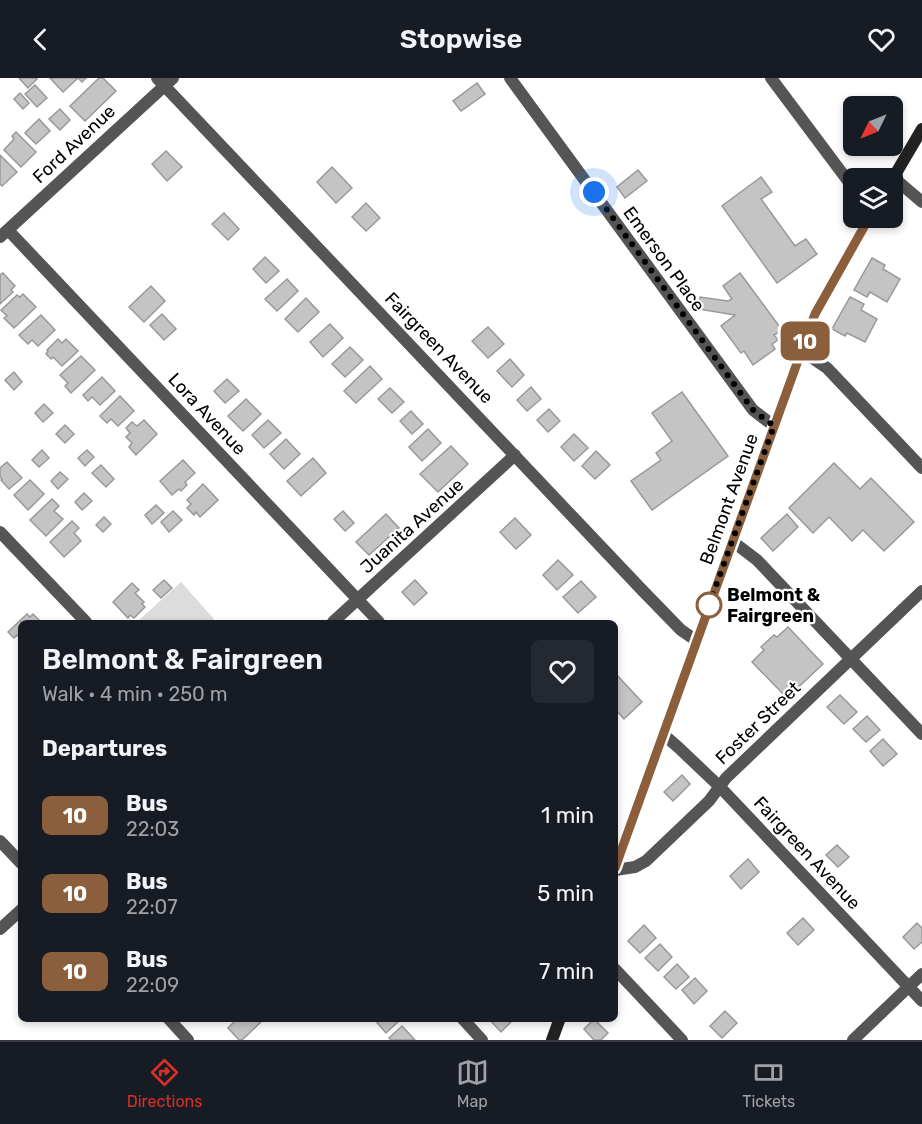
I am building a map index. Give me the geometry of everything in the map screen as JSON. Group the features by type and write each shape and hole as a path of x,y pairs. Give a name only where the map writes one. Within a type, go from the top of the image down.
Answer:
{"main road":[{"path":"899,168 922,129"},
{"name":"Belmont Avenue","path":"618,861 815,314 863,228"},
{"path":"552,1040 559,1022"}],"street":[{"name":"Emerson Place","path":"510,78 753,410 774,426"},
{"path":"771,78 843,174"},
{"name":"Ford Avenue","path":"4,234 164,81"},
{"name":"Fairgreen Avenue","path":"164,81 681,630 697,641"},
{"path":"903,187 922,202"},
{"name":"Lora Avenue","path":"4,234 377,620"},
{"path":"802,351 827,368 922,468"},
{"name":"Juanita Avenue","path":"335,620 516,455"},
{"path":"0,532 84,620"},
{"path":"732,541 757,560 922,734"},
{"name":"Foster Street","path":"618,869 634,867 646,861 709,801 726,778 922,591"},
{"name":"Fairgreen Avenue","path":"663,734 720,787 922,1000"},
{"path":"0,841 18,860"},
{"path":"0,929 18,913"},
{"path":"618,972 682,1040"},
{"path":"853,1040 922,974"},
{"path":"172,1022 188,1040"},
{"path":"466,1022 482,1040"}],"shaded area":[{"path":"181,582 214,619 213,620 139,620"}],"building":[{"path":"19,78 35,78 37,79 28,88"},
{"path":"50,78 78,78 63,92"},
{"path":"99,78 103,78 116,91 85,121 70,106"},
{"path":"477,83 485,94 461,111 453,101"},
{"path":"35,85 47,98 37,107 25,94"},
{"path":"20,93 29,103 23,109 14,99"},
{"path":"60,109 70,120 60,130 49,119"},
{"path":"39,119 50,131 36,144 25,133"},
{"path":"16,132 36,152 21,167 4,150 14,139 12,136"},
{"path":"166,151 182,167 167,181 152,164"},
{"path":"0,155 17,172 2,186 0,184"},
{"path":"332,167 352,188 336,203 317,182"},
{"path":"638,170 647,181 625,198 617,187"},
{"path":"761,177 772,192 761,199 795,246 806,239 817,254 777,283 722,206"},
{"path":"366,203 380,218 366,231 352,217"},
{"path":"224,213 239,229 228,240 212,224"},
{"path":"265,257 279,271 266,283 253,269"},
{"path":"872,258 885,265 883,269 900,279 887,302 870,292 867,297 854,290"},
{"path":"3,273 15,286 11,290 13,292 0,304 0,275"},
{"path":"740,273 782,330 774,335 778,340 772,344 775,349 753,365 744,351 741,353 721,326 735,315 698,309 700,297 728,301 732,299 723,286"},
{"path":"287,279 298,291 277,311 265,299"},
{"path":"151,286 165,301 144,322 129,307"},
{"path":"23,294 36,307 14,328 4,318 7,316 1,310 17,295 20,297"},
{"path":"850,297 864,304 861,310 877,319 865,342 832,329"},
{"path":"306,298 319,312 298,332 285,319"},
{"path":"162,314 176,329 164,340 150,325"},
{"path":"41,315 55,330 38,346 32,340 28,344 19,335"},
{"path":"330,324 343,338 323,357 310,342"},
{"path":"488,327 504,344 488,358 472,341"},
{"path":"58,339 62,343 66,339 78,351 62,366 46,354"},
{"path":"350,347 363,360 345,377 332,364"},
{"path":"81,356 95,370 71,393 65,386 68,383 60,375"},
{"path":"510,359 524,375 512,387 497,371"},
{"path":"370,366 382,379 356,403 344,391"},
{"path":"14,372 22,382 14,390 5,380"},
{"path":"102,377 115,391 100,405 92,397 88,401 83,395"},
{"path":"227,379 239,391 225,403 214,391"},
{"path":"531,387 541,399 527,411 517,400"},
{"path":"390,388 404,402 392,413 378,399"},
{"path":"682,392 728,456 652,510 631,481 661,460 656,453 672,441 652,413"},
{"path":"120,396 134,411 118,426 111,419 107,423 100,416"},
{"path":"246,399 261,414 243,431 228,416"},
{"path":"44,404 53,413 43,422 35,413"},
{"path":"549,409 560,421 548,432 537,420"},
{"path":"411,411 423,424 412,434 400,421"},
{"path":"144,420 157,434 136,455 129,447 132,443 126,437 130,433 126,428 132,422 137,426"},
{"path":"268,420 281,433 264,448 252,435"},
{"path":"65,425 74,434 65,443 56,434"},
{"path":"428,429 441,443 422,461 409,447"},
{"path":"574,434 588,448 574,461 561,447"},
{"path":"286,439 300,454 284,469 270,454"},
{"path":"451,446 468,464 438,492 420,474"},
{"path":"42,450 49,458 39,467 32,460"},
{"path":"87,450 94,457 85,466 78,458"},
{"path":"596,451 610,465 595,479 582,466"},
{"path":"313,458 326,473 301,496 287,481"},
{"path":"183,460 195,473 185,482 187,485 181,491 179,489 172,495 160,481"},
{"path":"7,462 22,478 9,489 0,477 0,468"},
{"path":"834,463 860,489 871,478 914,522 884,551 863,530 852,541 829,517 813,533 789,508"},
{"path":"101,465 114,479 106,487 92,473"},
{"path":"60,472 68,479 58,489 51,481"},
{"path":"30,480 44,494 28,510 14,495"},
{"path":"203,484 218,500 200,517 196,512 194,515 187,508 191,504 187,500"},
{"path":"84,493 92,501 82,510 75,502"},
{"path":"52,499 59,506 54,511 63,519 46,536 30,520"},
{"path":"156,505 164,513 152,524 145,515"},
{"path":"173,511 182,520 169,532 161,522"},
{"path":"343,511 354,523 345,531 334,519"},
{"path":"386,514 399,528 369,555 356,542"},
{"path":"787,514 798,527 773,551 761,538"},
{"path":"104,517 111,524 103,532 96,525"},
{"path":"515,518 531,535 516,549 500,532"},
{"path":"72,521 79,528 74,533 81,541 64,557 50,542"},
{"path":"558,560 573,575 557,590 543,575"},
{"path":"164,580 172,588 161,598 153,590"},
{"path":"415,580 427,593 414,605 402,592"},
{"path":"581,581 596,597 578,613 563,597"},
{"path":"132,583 139,590 135,593 144,602 142,604 145,607 134,618 130,615 128,618 113,602"},
{"path":"27,614 30,617 33,614 39,620 21,620"},
{"path":"18,623 18,636 14,638 8,632"},
{"path":"788,627 823,664 787,698 752,662 764,650 761,647 774,635 777,637"},
{"path":"618,676 642,702 624,719 618,712"},
{"path":"840,695 857,712 844,724 827,707"},
{"path":"867,716 880,730 866,742 853,729"},
{"path":"883,739 897,754 883,766 870,751"},
{"path":"682,775 690,784 673,801 664,792"},
{"path":"837,845 849,857 838,867 826,855"},
{"path":"748,859 759,872 741,889 730,876"},
{"path":"803,918 814,930 798,945 787,933"},
{"path":"917,923 922,928 922,942 914,949 903,937"},
{"path":"644,925 656,938 640,953 628,941"},
{"path":"660,944 672,957 658,971 645,958"},
{"path":"677,964 689,977 676,989 664,977"},
{"path":"695,978 707,991 694,1004 682,990"},
{"path":"725,1011 737,1023 722,1038 710,1026"},
{"path":"234,1022 261,1022 242,1040 239,1040 228,1028"},
{"path":"376,1022 398,1022 386,1033"},
{"path":"492,1022 511,1022 501,1032"},
{"path":"591,1022 597,1022 608,1033 601,1040 594,1040 584,1029"},
{"path":"402,1026 415,1040 391,1040 389,1038"}],"bus line":[{"name":"10","path":"618,858 815,314 863,228"}],"place":[{"name":"Belmont & Fairgreen","path":"709,605"}],"route":[{"path":"594,192 753,410 774,426 709,605"}]}
